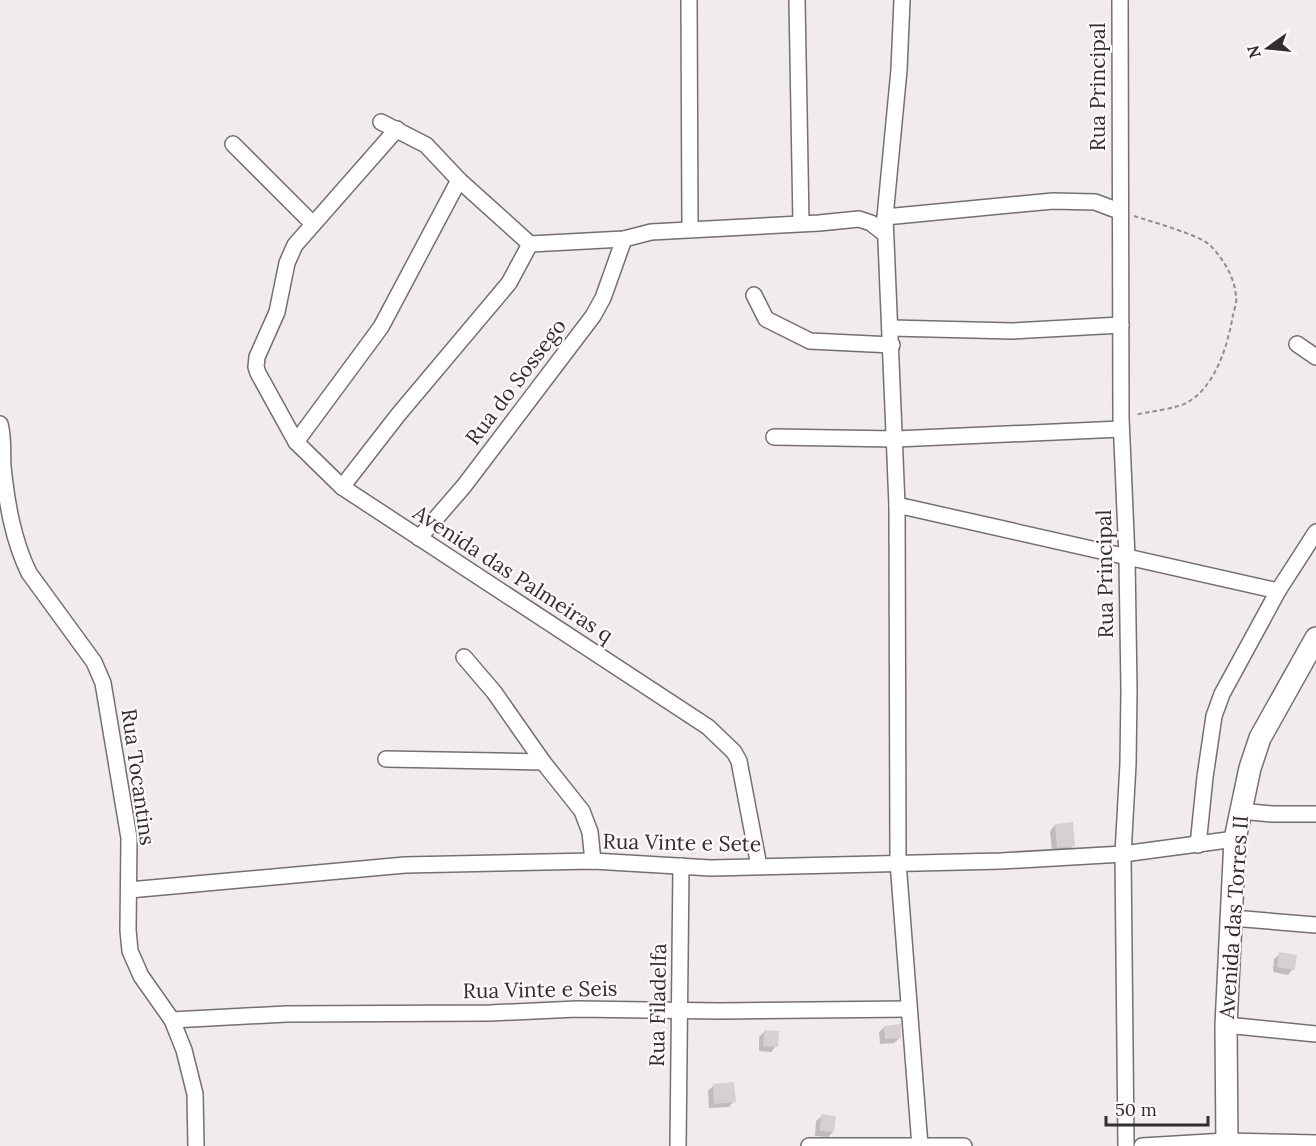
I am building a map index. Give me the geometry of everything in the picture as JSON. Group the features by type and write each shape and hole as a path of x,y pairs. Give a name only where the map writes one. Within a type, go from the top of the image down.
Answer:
{"street":[{"path":"689,0 690,229"},
{"path":"797,0 801,223"},
{"path":"902,0 885,234 896,439 898,862 920,1146"},
{"name":"Rua Principal","path":"1120,0 1121,424 1127,558 1129,690 1123,854 1126,1146"},
{"path":"381,122 426,145 459,180 530,244 624,239 643,233 690,229 859,219 871,223 885,234"},
{"name":"Avenida das Palmeiras q","path":"397,129 295,245 287,263 277,312 257,357 256,367 296,442 342,487 708,728 734,752 739,761 759,866"},
{"path":"233,144 312,224"},
{"path":"296,442 381,327 459,180"},
{"path":"885,217 1053,201 1095,202 1119,211"},
{"name":"Rua do Sossego","path":"419,538 470,477 593,316 607,288 624,239"},
{"path":"342,487 398,415 509,283 530,244"},
{"path":"754,295 766,319 810,341 891,345"},
{"path":"891,328 1013,331 1121,325"},
{"path":"1297,344 1316,357"},
{"name":"Rua Tocantins","path":"0,424 6,491 12,526 23,560 29,573 94,662 103,683 129,838 128,930 130,951 135,964 172,1020 190,1068 195,1094 196,1146"},
{"path":"774,437 896,439 1121,424"},
{"path":"897,506 1278,591"},
{"path":"1198,845 1214,716 1222,694 1278,591 1316,532"},
{"name":"Avenida das Torres II","path":"1226,1144 1226,1025 1235,839 1250,768 1260,738 1316,638"},
{"path":"464,657 494,692 543,762 572,796 587,820 593,861"},
{"path":"386,759 543,762"},
{"path":"1240,811 1316,814"},
{"name":"Rua Vinte e Sete","path":"129,890 405,865 593,861 711,868 1001,861 1123,854 1235,839"},
{"name":"Rua Filadelfa","path":"678,1146 681,866"},
{"path":"1232,918 1316,925"},
{"name":"Rua Vinte e Seis","path":"172,1020 286,1014 489,1013 577,1009 909,1009"},
{"path":"1226,1025 1316,1034"},
{"path":"1142,1146 1316,1143"},
{"path":"809,1146 964,1146"}],"path":[{"path":"1119,211 1208,243 1225,262 1236,298 1229,336 1220,364 1201,392 1187,403 1121,424"}],"building":[{"path":"1073,822 1075,846 1057,848 1055,824"},
{"path":"1279,952 1297,955 1295,970 1277,967"},
{"path":"901,1024 901,1038 885,1039 884,1026"},
{"path":"764,1030 779,1031 778,1047 763,1046"},
{"path":"734,1082 736,1102 714,1104 713,1084"},
{"path":"821,1114 836,1116 834,1132 820,1131"}]}
